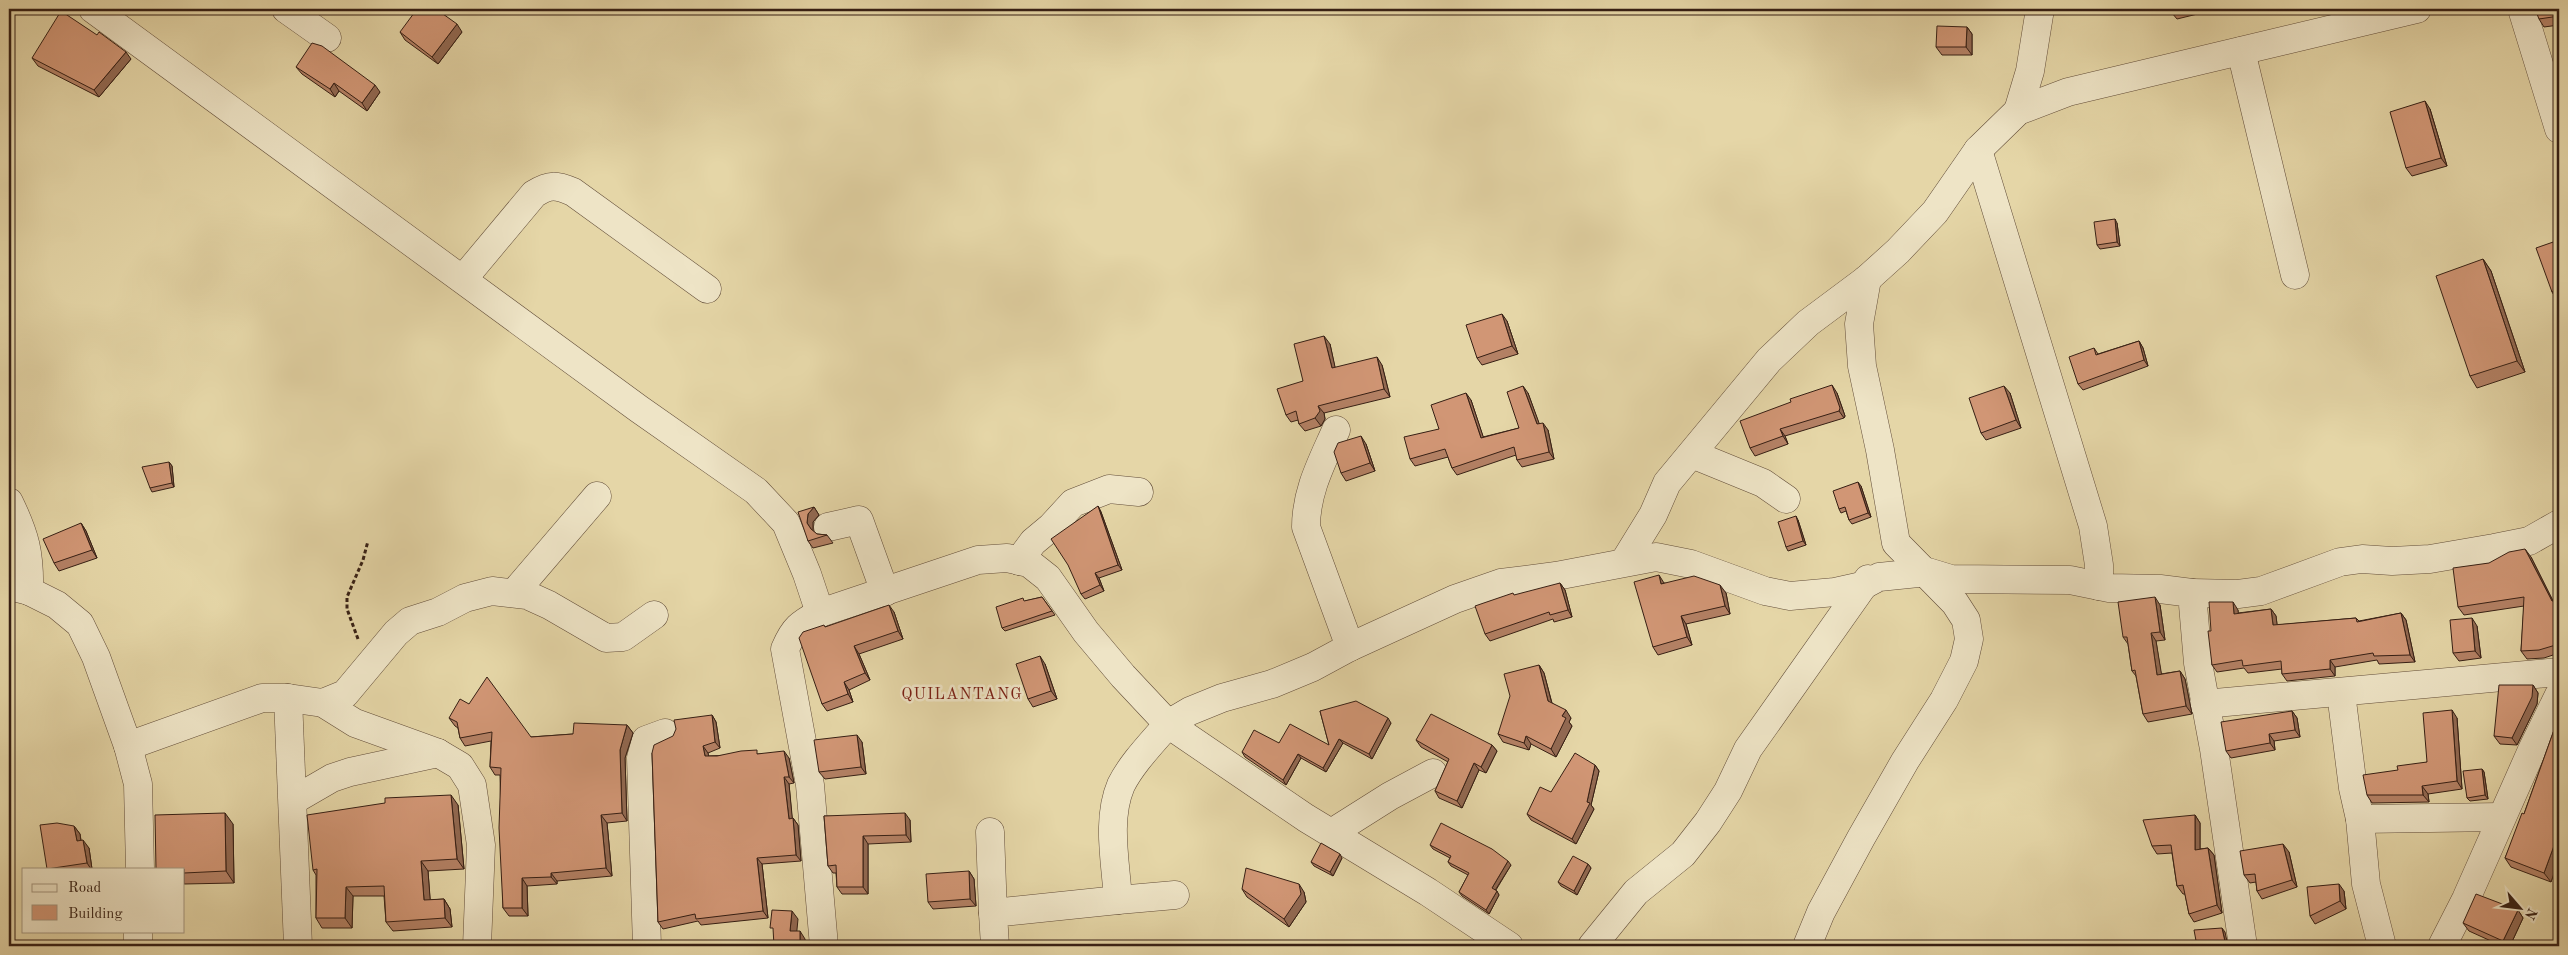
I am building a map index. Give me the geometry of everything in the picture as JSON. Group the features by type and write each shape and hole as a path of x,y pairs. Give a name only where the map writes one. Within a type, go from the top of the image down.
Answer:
{"street":[{"path":"93,9 638,409 756,491 786,523 820,613"},
{"path":"286,9 327,38"},
{"path":"2018,111 2030,71 2040,9"},
{"path":"1624,562 1653,515 1667,483 1769,360 1808,324 1867,279 1935,212 1978,150 2018,111 2068,92 2241,50 2368,14 2416,9"},
{"path":"2522,9 2559,129"},
{"path":"2241,50 2295,275"},
{"path":"1978,150 2094,526 2099,565 2099,586"},
{"path":"463,279 534,194 546,186 556,185 573,192 707,289"},
{"path":"1807,946 1821,912 1861,838 1905,761 1944,700 1964,661 1969,639 1966,620 1955,603 1928,572 1896,543 1885,474 1862,366 1859,324 1867,279"},
{"path":"1336,430 1311,487 1306,506 1306,527 1350,647"},
{"path":"1692,454 1763,483 1786,499"},
{"path":"1019,561 1033,542 1051,527 1073,503 1108,489 1139,492"},
{"path":"514,593 597,496"},
{"path":"9,502 22,530 30,562 19,588 57,606 80,624 96,657 128,746 138,784 140,868"},
{"path":"828,527 859,520 885,592"},
{"path":"1118,900 1113,824 1121,786 1168,724 1190,711 1222,698 1272,684 1313,667 1350,647 1455,599 1502,583 1556,576 1656,557 1691,564 1764,591 1790,596 1835,592 1862,586 1879,577 1928,572 1951,579 2070,580 2126,589 2160,589 2192,593 2238,594 2261,591 2347,561 2430,559 2529,541 2559,524"},
{"path":"1592,946 1636,892 1683,854 1708,822 1728,791 1748,749 1862,586 1896,543"},
{"path":"824,946 810,785 785,649 793,631 820,613 978,560 1006,558 1029,563 1048,578 1086,632 1168,724 1306,818 1332,832 1510,946"},
{"path":"323,703 345,694 396,633 410,621 438,612 465,598 492,591 527,595 549,604 606,638 623,637 654,615"},
{"path":"2192,593 2204,704 2214,749 2243,946"},
{"path":"2204,704 2559,672"},
{"path":"2341,693 2353,788 2360,818 2366,884 2382,946"},
{"path":"2442,946 2466,899 2501,816 2559,695"},
{"path":"128,746 262,698 288,698 323,703 354,723 438,753 460,766 472,785 481,845 477,946"},
{"path":"288,698 294,800 298,946"},
{"path":"646,946 641,758 646,740 665,732"},
{"path":"294,800 332,778 350,772 438,753"},
{"path":"1332,832 1390,796 1433,773"},
{"path":"2360,818 2501,816"},
{"path":"990,832 995,946"},
{"path":"994,913 1175,895"},
{"path":"138,932 138,946"}],"path":[{"path":"368,541 363,560 347,597 347,609 368,668"}],"building":[{"path":"417,9 436,9 457,24 432,57 400,32"},
{"path":"2171,9 2189,9 2172,13"},
{"path":"2535,9 2559,9 2559,16 2539,19"},
{"path":"61,11 97,35 99,32 126,52 94,90 32,58"},
{"path":"1937,26 1967,27 1966,47 1936,47"},
{"path":"312,43 322,46 375,85 362,103 334,83 330,89 296,67"},
{"path":"2425,101 2441,158 2406,168 2390,112"},
{"path":"2115,219 2117,242 2097,245 2094,222"},
{"path":"2559,240 2559,289 2552,292 2536,248"},
{"path":"2483,259 2517,361 2470,376 2436,276"},
{"path":"1502,314 1512,346 1477,358 1466,325"},
{"path":"1324,336 1332,368 1377,357 1384,389 1318,406 1320,411 1315,418 1299,424 1296,411 1286,415 1277,389 1303,381 1294,344"},
{"path":"2139,341 2144,360 2078,384 2069,357 2094,348 2096,355"},
{"path":"1832,385 1840,408 1839,411 1780,429 1783,436 1750,448 1740,421 1791,402 1790,399"},
{"path":"1523,386 1537,424 1543,423 1549,452 1517,460 1514,447 1452,468 1445,449 1410,459 1404,437 1439,429 1431,405 1466,393 1481,438 1519,428 1507,392"},
{"path":"2004,386 2016,420 1981,433 1969,398"},
{"path":"1361,436 1370,463 1341,473 1334,452 1338,443"},
{"path":"169,462 172,483 150,488 142,467"},
{"path":"1858,482 1868,513 1849,520 1845,507 1839,509 1833,491"},
{"path":"1098,506 1118,565 1095,573 1100,585 1081,594 1068,565 1051,539"},
{"path":"814,507 808,514 807,523 817,534 827,535 808,541 798,512"},
{"path":"1796,516 1803,541 1786,547 1778,522"},
{"path":"81,523 92,550 54,563 43,539"},
{"path":"2525,549 2552,601 2559,601 2559,644 2539,650 2521,651 2524,597 2458,607 2453,568 2489,563 2509,552"},
{"path":"1659,575 1661,584 1694,576 1720,585 1725,606 1681,616 1687,637 1653,647 1634,582"},
{"path":"1560,583 1568,610 1550,615 1549,612 1485,634 1475,606 1513,593 1514,595"},
{"path":"1042,597 1052,611 1002,628 996,607 1023,598 1024,601"},
{"path":"2155,597 2160,632 2151,633 2157,675 2180,671 2186,706 2143,714 2135,670 2132,671 2127,637 2123,637 2118,602"},
{"path":"2209,602 2233,602 2234,614 2271,609 2273,625 2356,618 2357,622 2401,613 2410,655 2374,656 2373,653 2330,660 2330,669 2282,674 2281,661 2243,666 2242,660 2212,665 2208,631 2211,631"},
{"path":"889,605 898,631 854,646 865,673 844,682 848,694 822,704 799,638 803,632 824,625 825,627"},
{"path":"2472,618 2475,651 2453,653 2450,620"},
{"path":"1040,656 1051,691 1028,699 1016,664"},
{"path":"1539,665 1548,701 1566,710 1562,716 1566,718 1551,749 1526,736 1524,743 1498,734 1510,696 1504,674"},
{"path":"487,677 531,737 573,734 574,723 627,725 620,750 622,813 601,815 606,868 551,873 551,877 522,878 522,908 503,908 499,828 501,768 490,767 492,732 460,738 457,722 449,718 460,699 469,704"},
{"path":"2499,685 2533,685 2532,697 2512,738 2494,736"},
{"path":"1356,701 1388,718 1369,754 1339,739 1323,768 1298,754 1283,780 1242,752 1254,730 1279,743 1290,724 1329,745 1320,711"},
{"path":"2452,710 2457,781 2422,786 2423,795 2367,795 2363,775 2398,770 2397,766 2427,762 2423,713"},
{"path":"2292,711 2295,730 2269,734 2270,743 2226,751 2221,722"},
{"path":"1431,714 1492,745 1481,767 1474,763 1457,801 1435,791 1449,759 1416,740"},
{"path":"712,715 715,742 703,746 705,756 717,756 741,751 757,750 757,754 784,751 789,777 784,777 789,819 793,818 796,855 757,858 763,911 696,919 695,914 658,922 652,753 654,745 673,736 676,729 674,720"},
{"path":"2559,716 2559,832 2544,873 2505,858 2522,813 2524,814"},
{"path":"857,735 861,767 819,772 814,740"},
{"path":"1575,753 1595,765 1587,802 1590,803 1572,839 1527,814 1540,787 1551,792"},
{"path":"2482,769 2485,795 2467,798 2463,771"},
{"path":"451,795 457,859 421,861 424,900 444,899 445,918 386,922 384,886 346,887 345,918 316,918 317,869 313,870 307,815 385,803 385,798"},
{"path":"225,813 226,871 185,873 185,868 156,868 155,815"},
{"path":"905,813 906,835 863,836 863,887 837,887 836,865 828,866 824,816"},
{"path":"2195,815 2195,850 2208,848 2217,905 2189,914 2183,885 2177,886 2171,845 2152,846 2143,820"},
{"path":"57,823 74,826 77,841 83,840 87,863 47,868 40,825"},
{"path":"1441,823 1492,849 1508,861 1492,888 1497,891 1486,910 1459,892 1469,873 1448,862 1451,856 1430,845"},
{"path":"1321,843 1340,854 1330,872 1311,862"},
{"path":"2283,844 2292,880 2257,891 2255,874 2244,875 2240,851"},
{"path":"1573,856 1588,864 1574,891 1558,882"},
{"path":"1246,868 1299,884 1301,894 1284,919 1242,889"},
{"path":"969,871 970,899 928,902 926,874"},
{"path":"2339,884 2340,901 2310,916 2307,887"},
{"path":"2476,894 2518,910 2503,941 2463,923"},
{"path":"772,910 792,911 790,931 800,931 800,946 774,946 773,928 770,928"},
{"path":"2222,928 2226,946 2197,946 2194,930"},
{"path":"2354,943 2355,946 2338,946"}],"district":[{"name":"QUILANTANG","path":"962,695"}]}
